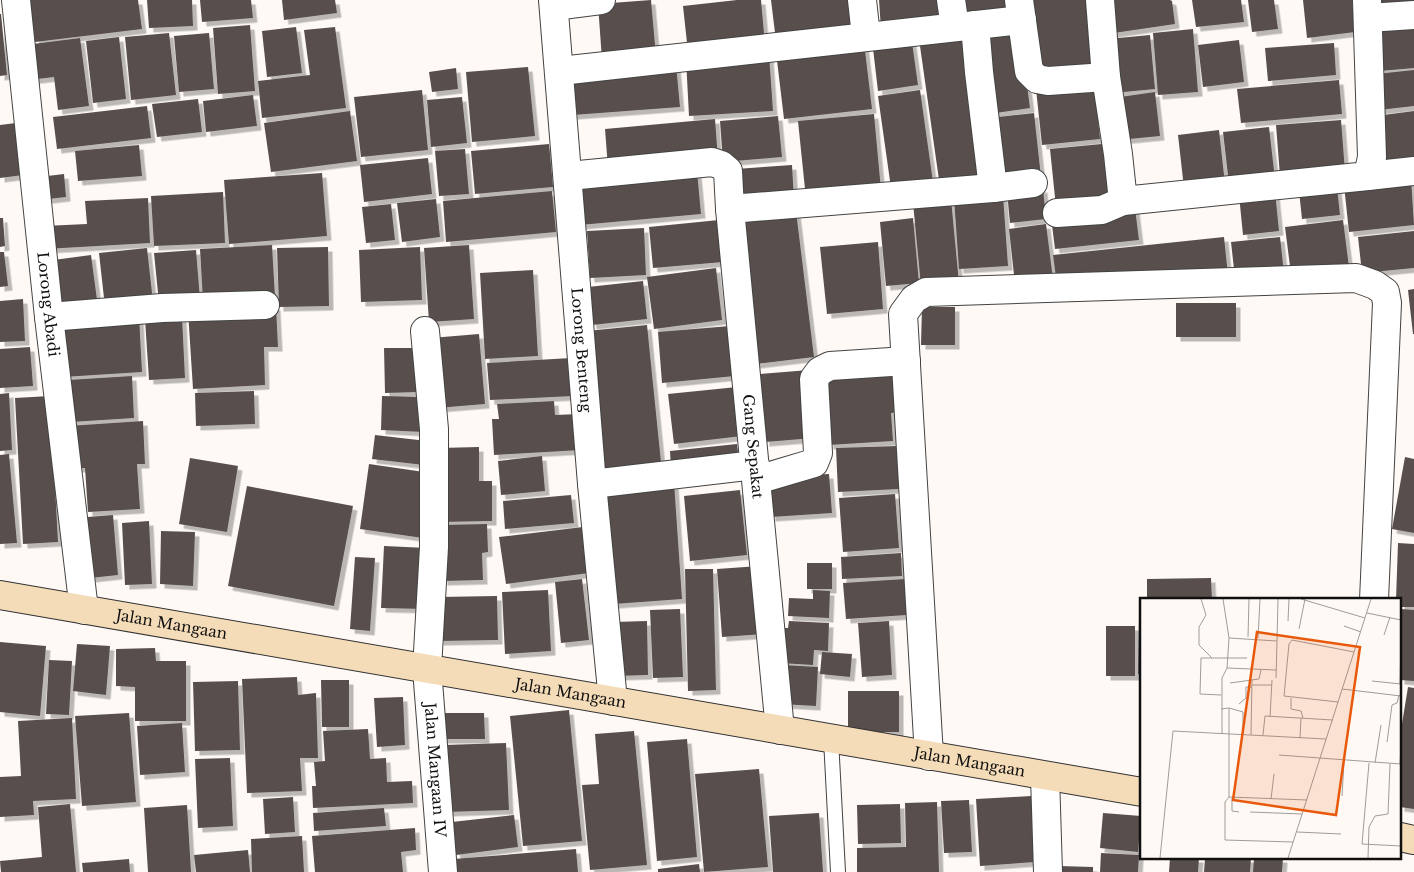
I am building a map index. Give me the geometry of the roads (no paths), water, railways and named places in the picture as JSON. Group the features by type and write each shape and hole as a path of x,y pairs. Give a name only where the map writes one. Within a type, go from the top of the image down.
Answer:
{"street":[{"name":"Lorong Abadi","path":"16,0 49,317 84,610"},
{"path":"554,3 601,0"},
{"path":"862,0 866,36"},
{"path":"951,0 965,26 979,72 993,188"},
{"path":"1100,0 1106,77 1123,201"},
{"name":"Lorong Benteng","path":"554,3 592,484 613,701"},
{"path":"1368,176 1372,157 1368,9 1414,15"},
{"path":"560,71 965,26 1020,10 1029,71 1037,78 1048,81 1106,77"},
{"name":"Gang Sepakat","path":"569,176 712,162 721,165 728,171 730,209 780,730"},
{"path":"1057,213 1102,210 1123,201 1414,171"},
{"path":"730,209 993,188 1033,183"},
{"path":"928,756 904,314 914,299 926,292 1356,278 1375,285 1385,292 1387,303 1374,598"},
{"path":"49,317 162,308 265,305"},
{"name":"Jalan Mangaan IV","path":"425,331 434,429 434,547 427,669 443,872"},
{"path":"592,484 756,473 814,463 818,453 814,379 820,371 830,366 906,360"},
{"name":"Jalan Mangaan","path":"0,595 1140,792"},
{"path":"1045,776 1048,872"}],"lane":[{"path":"831,739 831,770 838,872"}]}
